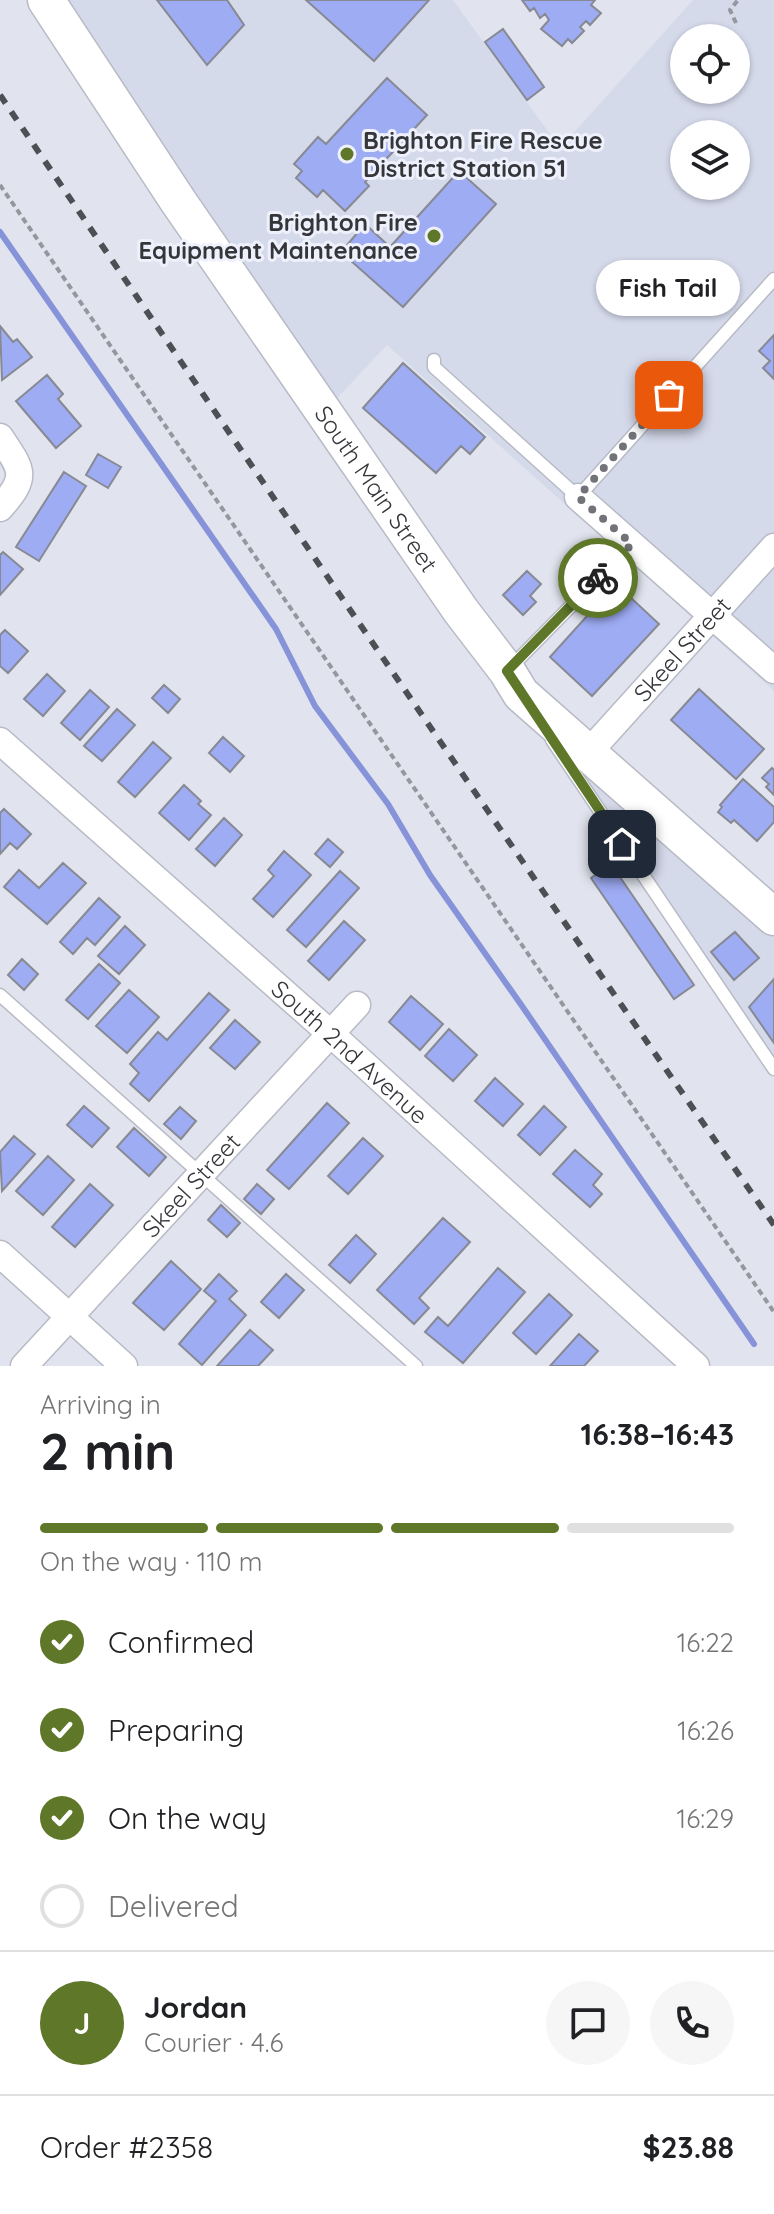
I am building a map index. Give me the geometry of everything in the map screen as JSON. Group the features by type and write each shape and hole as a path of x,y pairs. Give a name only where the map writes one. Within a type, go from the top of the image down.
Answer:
{"street":[{"name":"South Main Street","path":"47,0 262,324 461,611 514,682 588,753 774,917"},
{"path":"0,437 20,466 21,480 0,508"},
{"path":"578,497 774,670"},
{"name":"Skeel Street","path":"588,753 774,547"},
{"name":"South 2nd Avenue","path":"0,741 331,1034 696,1366"},
{"name":"Skeel Street","path":"24,1366 357,1005"},
{"path":"0,1254 124,1366"}],"lane":[{"path":"434,360 434,367 578,497 774,279"},
{"path":"632,544 514,682 774,1069"},
{"path":"0,995 416,1366"}],"path":[{"path":"736,23 730,10 738,0"},
{"path":"0,185 774,1312"}],"shaded area":[{"path":"46,0 453,0 560,148 670,26 670,104 750,104 750,24 671,24 693,0 774,0 774,691 387,345 324,412"},
{"path":"521,694 774,917 774,1069"}],"building":[{"path":"157,0 227,0 244,25 207,65"},
{"path":"306,0 429,0 374,61"},
{"path":"522,0 595,0 591,5 601,13 590,25 586,21 580,27 584,31 572,43 568,39 562,46 541,29 549,20 545,14 540,18 534,8 530,11"},
{"path":"503,29 544,87 527,100 485,42"},
{"name":"Brighton Fire Rescue District Station 51","path":"387,78 427,115 365,182 369,186 345,211 323,190 317,197 296,178 302,171 294,164 318,137 326,144"},
{"name":"Brighton Fire Equipment Maintenance","path":"459,171 496,204 403,307 341,252 365,224 390,247"},
{"path":"0,326 13,342 17,339 32,357 2,380"},
{"path":"774,335 774,379 763,368 770,361 759,351"},
{"path":"403,363 485,437 470,454 461,446 436,473 363,408"},
{"path":"47,375 63,394 58,399 81,426 56,448 16,401"},
{"path":"98,454 121,467 108,488 86,475"},
{"path":"64,472 86,486 39,561 16,547"},
{"path":"3,552 23,569 0,595 0,555"},
{"path":"527,571 541,584 530,596 536,602 523,615 503,595"},
{"path":"616,584 659,624 592,696 550,657"},
{"path":"5,630 28,651 8,673 0,666 0,635"},
{"path":"47,674 65,691 43,716 24,699"},
{"path":"164,685 180,699 168,713 152,698"},
{"path":"699,689 764,749 736,779 671,720"},
{"path":"90,690 109,707 80,740 61,723"},
{"path":"117,709 135,725 102,761 84,746"},
{"path":"223,737 244,756 230,772 209,753"},
{"path":"153,742 171,758 135,797 118,782"},
{"path":"772,768 774,770 774,795 762,778"},
{"path":"743,779 774,807 774,822 757,841 734,820 731,823 718,812 722,807 720,805"},
{"path":"184,785 211,815 189,840 159,813"},
{"path":"4,809 31,834 17,849 10,843 0,854 0,813"},
{"path":"224,818 242,835 215,866 196,849"},
{"path":"328,839 343,852 330,867 315,854"},
{"path":"284,851 311,875 273,917 253,899 274,876 268,870"},
{"path":"63,863 86,883 47,924 4,887 19,870 39,888"},
{"path":"611,864 694,985 674,999 591,878"},
{"path":"340,871 359,888 306,947 287,930"},
{"path":"99,898 120,917 95,945 87,938 73,954 60,942"},
{"path":"344,921 365,940 329,980 308,961"},
{"path":"125,926 145,945 119,974 98,956"},
{"path":"735,932 759,958 734,980 711,952"},
{"path":"22,959 38,974 24,990 8,975"},
{"path":"99,964 120,983 88,1019 66,1000"},
{"path":"774,979 774,1043 749,1007"},
{"path":"129,990 159,1017 127,1053 96,1026"},
{"path":"209,993 229,1010 149,1101 130,1084 139,1073 130,1064 158,1032 167,1040"},
{"path":"411,996 443,1024 420,1050 389,1022"},
{"path":"235,1020 260,1042 235,1069 210,1048"},
{"path":"449,1029 477,1055 453,1081 425,1056"},
{"path":"495,1078 523,1104 503,1126 475,1101"},
{"path":"327,1103 349,1123 289,1189 267,1170"},
{"path":"84,1106 109,1128 92,1147 67,1125"},
{"path":"544,1106 566,1127 540,1155 518,1135"},
{"path":"180,1107 196,1121 181,1139 164,1124"},
{"path":"134,1128 166,1157 149,1176 117,1147"},
{"path":"14,1136 35,1154 2,1191 0,1152"},
{"path":"363,1138 383,1156 348,1194 328,1176"},
{"path":"575,1150 602,1174 593,1185 602,1194 590,1207 553,1174"},
{"path":"48,1156 74,1180 43,1215 16,1191"},
{"path":"90,1184 113,1205 75,1247 52,1227"},
{"path":"257,1184 274,1199 261,1214 244,1199"},
{"path":"221,1205 240,1223 227,1237 208,1220"},
{"path":"443,1218 470,1242 419,1298 429,1308 414,1324 377,1290"},
{"path":"356,1235 376,1254 350,1283 329,1265"},
{"path":"171,1261 201,1289 164,1330 133,1303"},
{"path":"498,1268 525,1292 463,1363 425,1332 438,1317 448,1326"},
{"path":"219,1274 237,1291 229,1299 246,1315 202,1365 179,1344 216,1301 204,1291"},
{"path":"286,1274 304,1290 279,1318 261,1302"},
{"path":"549,1294 572,1315 536,1354 513,1333"},
{"path":"250,1330 273,1350 258,1366 217,1366"},
{"path":"579,1334 598,1351 584,1366 550,1366"}],"waterway":[{"path":"0,232 276,629 315,706 388,804 430,875 754,1344"}],"railway":[{"path":"0,95 774,1225"}],"way so far":[{"path":"598,578 632,544 578,497 669,395"}],"place":[{"name":"Brighton Fire Rescue District Station 51","path":"347,154"},
{"name":"Brighton Fire Equipment Maintenance","path":"434,236"},
{"name":"Fish Tail","path":"669,395"}],"route":[{"path":"598,578 507,671 622,844"}]}
